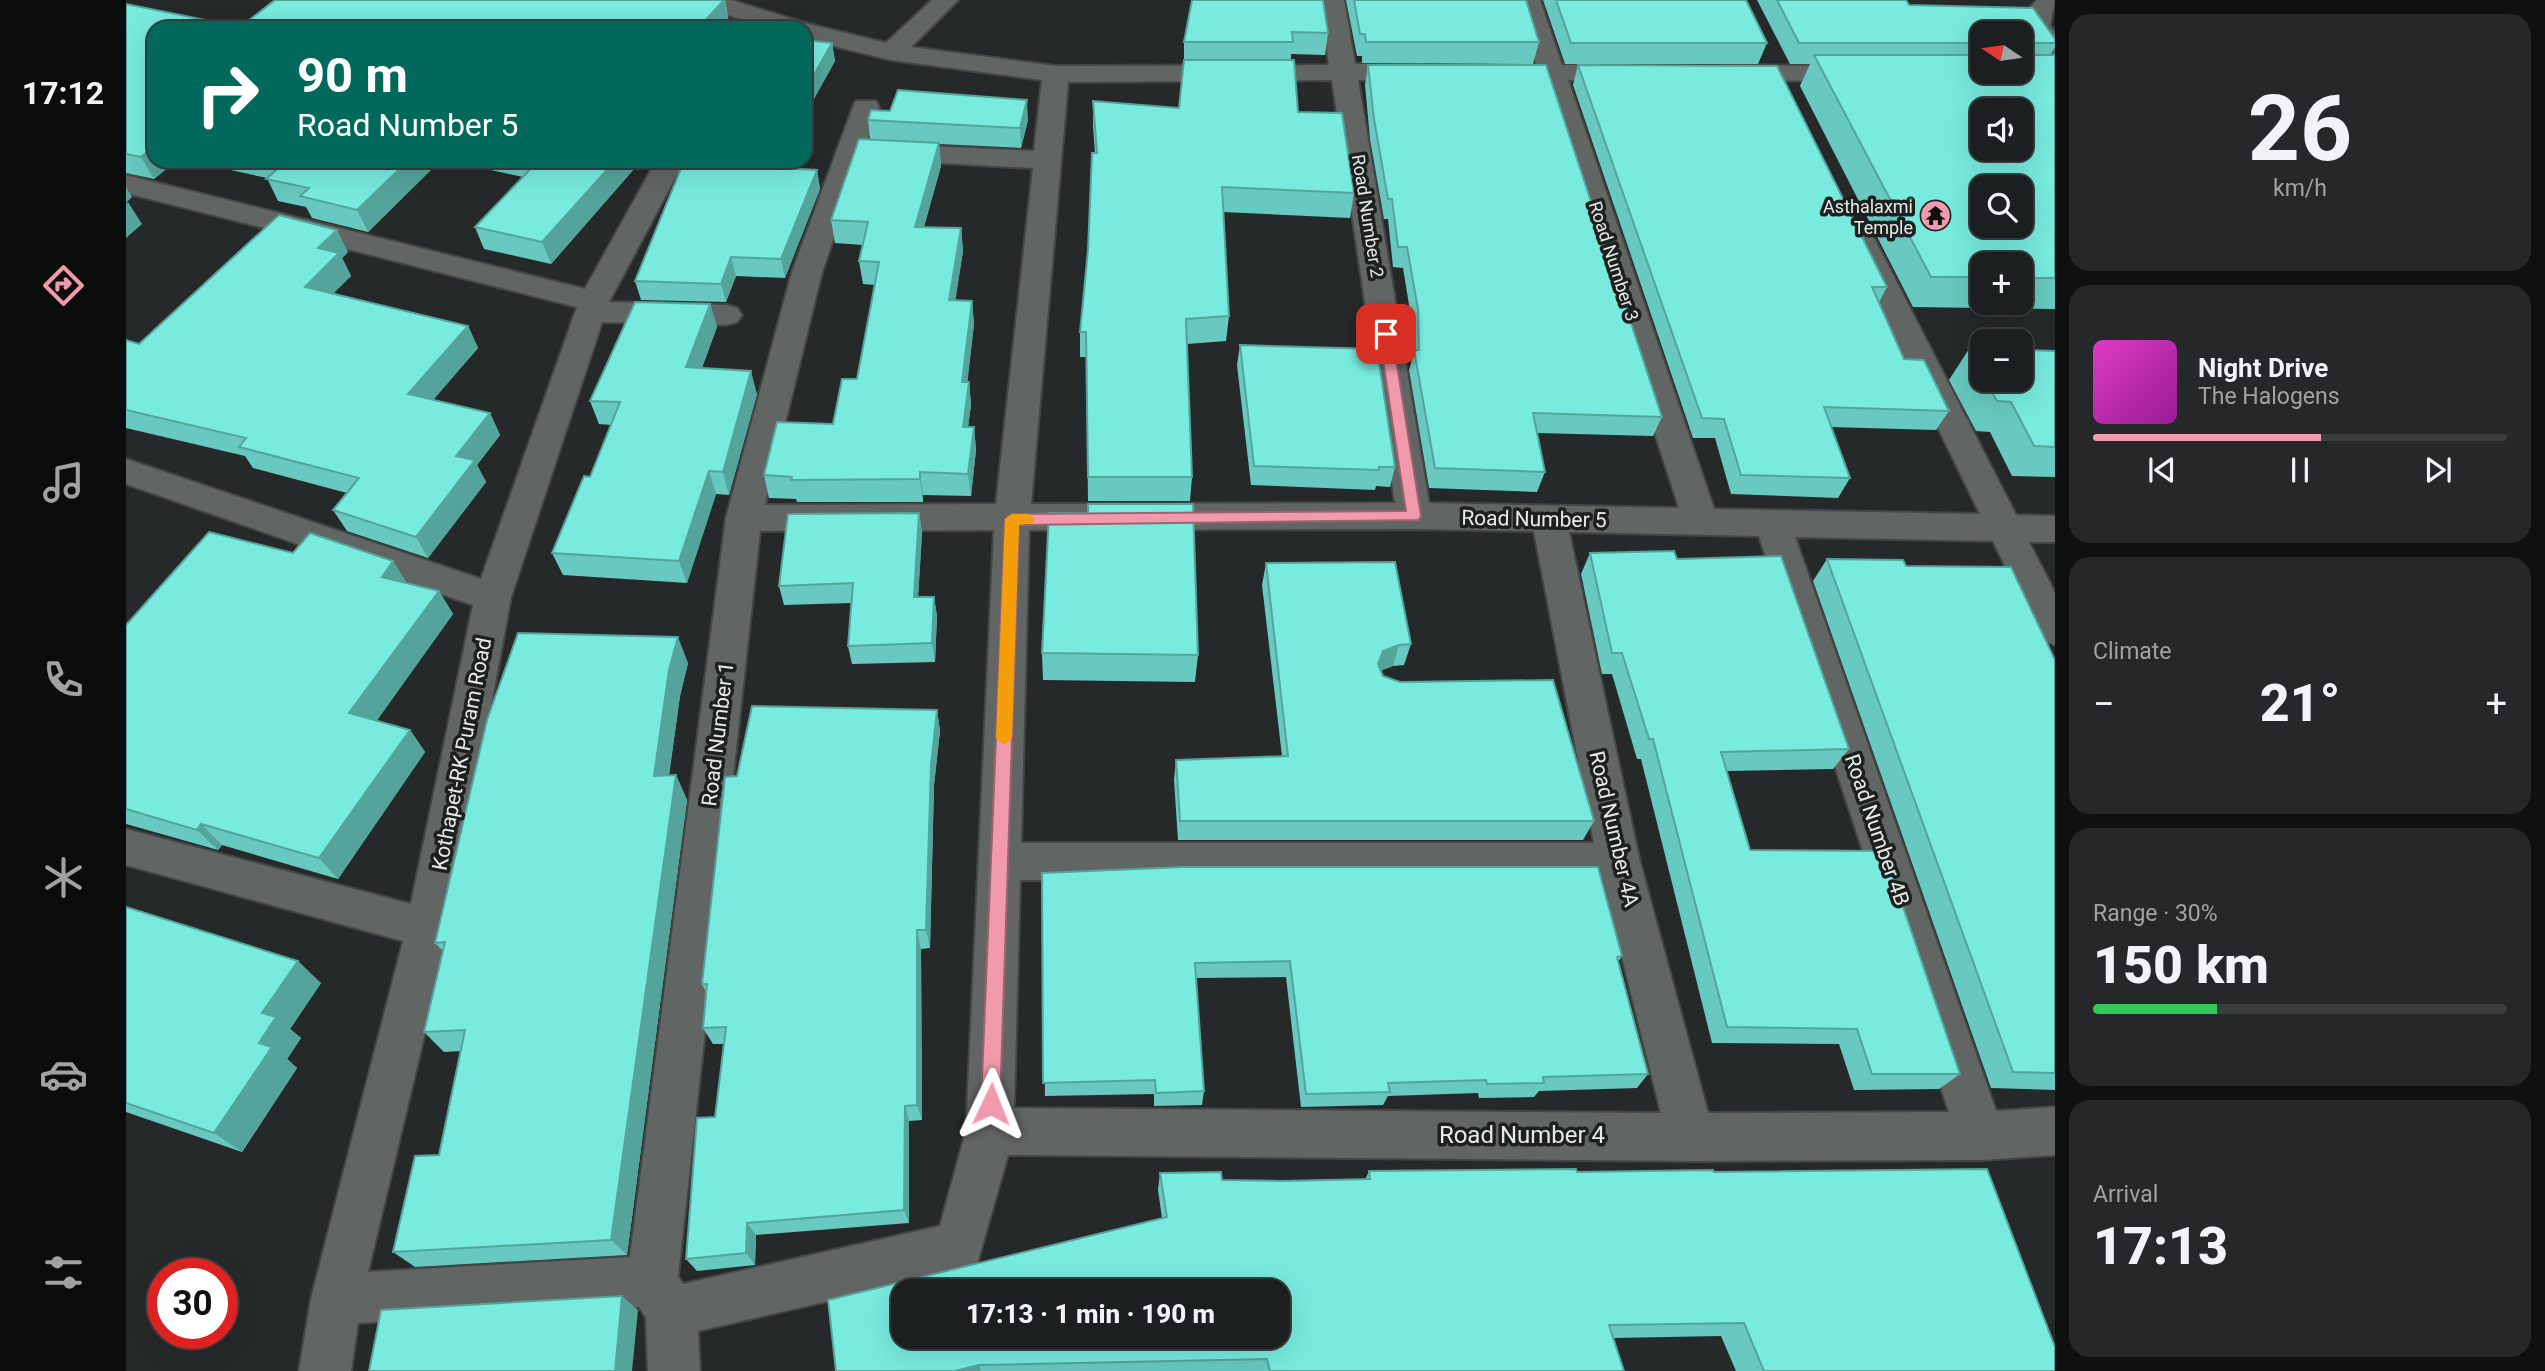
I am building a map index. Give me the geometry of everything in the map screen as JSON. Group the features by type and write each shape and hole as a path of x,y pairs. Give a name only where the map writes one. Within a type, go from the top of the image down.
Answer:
{"street":[{"path":"705,0 775,21"},
{"path":"891,52 946,0"},
{"name":"Road Number 2","path":"1332,0 1414,516"},
{"name":"Road Number 3","path":"1528,0 1701,522"},
{"path":"2051,0 2038,13 2037,25 2055,50"},
{"path":"812,33 891,52 1056,74 1441,72"},
{"path":"1469,72 1658,73"},
{"path":"1698,73 1875,74"},
{"path":"336,1299 661,1296 959,1245 990,1131 1012,519 1056,74"},
{"name":"Road Number 1","path":"674,1371 661,1296 744,518 807,272 866,107"},
{"path":"850,150 1047,160"},
{"name":"Kothapet-RK Puram Road","path":"326,1371 336,1299 428,928 493,597 592,307 666,168"},
{"path":"126,184 592,307 726,315"},
{"path":"1852,222 2055,630"},
{"path":"126,471 493,597"},
{"name":"Road Number 5","path":"744,518 1414,516 2055,529"},
{"name":"Road Number 4A","path":"1549,519 1619,862 1691,1137"},
{"name":"Road Number 4B","path":"1773,524 1981,1136"},
{"path":"1542,682 1582,681"},
{"path":"126,847 428,928"},
{"path":"999,861 1619,862"},
{"name":"Road Number 4","path":"990,1131 1691,1137 1981,1136 2055,1131"}],"building":[{"path":"275,0 724,0 705,21 248,21"},
{"path":"1192,0 1323,0 1328,33 1292,32 1293,42 1184,42"},
{"path":"1354,0 1526,0 1539,42 1366,42 1365,34 1360,34"},
{"path":"1556,0 1746,0 1767,43 1571,43"},
{"path":"1777,0 1906,0 1909,5 2033,8 2055,39 2055,43 2034,43 2034,21 1970,21 1970,43 1799,43"},
{"path":"126,4 210,21 147,21 147,152 141,157 126,154"},
{"path":"812,41 832,43 812,78"},
{"path":"1814,55 1970,55 1970,84 2034,84 2034,55 2055,55 2055,278 2033,278 2033,252 1970,252 1970,277 1931,277"},
{"path":"1184,60 1294,60 1298,112 1342,113 1354,193 1222,187 1229,316 1186,319 1192,477 1088,477 1086,332 1080,332 1088,250 1092,153 1097,153 1093,101 1179,108"},
{"path":"1368,65 1546,65 1662,417 1533,413 1545,472 1435,468 1414,350 1419,350 1418,309 1407,247 1398,247 1392,199 1388,199"},
{"path":"1578,65 1777,66 1887,287 1872,287 1904,359 1924,360 1949,411 1824,407 1850,478 1741,475 1724,419 1702,418"},
{"path":"898,90 1027,100 1020,128 868,120 871,110 890,111"},
{"path":"859,139 939,143 915,227 961,228 949,300 972,301 962,382 969,382 963,427 974,427 968,474 920,472 920,479 791,480 792,477 764,475 777,422 833,424 842,379 857,379 879,262 859,261 868,222 831,220"},
{"path":"278,168 401,168 357,210 300,196 309,188 266,179"},
{"path":"531,168 609,168 542,242 475,227"},
{"path":"681,168 817,170 781,259 731,257 721,284 635,281"},
{"path":"279,215 337,230 318,248 339,253 305,287 468,326 408,394 490,413 456,456 475,460 416,537 333,510 359,478 239,447 246,438 126,410 126,340 139,344"},
{"path":"635,302 710,304 686,367 751,371 723,472 709,471 679,561 552,553 584,476 590,477 620,402 590,401"},
{"path":"1240,345 1377,349 1395,467 1379,467 1379,470 1254,466"},
{"path":"2033,350 2055,351 2055,447 2034,446 2011,402 1997,401 1992,392 2033,392"},
{"path":"1088,504 1193,504 1198,655 1042,653 1049,513 1088,513"},
{"path":"919,513 914,597 934,597 932,643 848,646 853,583 779,586 788,514"},
{"path":"209,532 293,553 310,533 393,561 382,577 439,591 349,713 410,730 319,858 201,824 197,830 126,809 126,625"},
{"path":"1674,551 1677,559 1781,556 1849,749 1721,752 1750,850 1884,851 1960,1074 1872,1074 1857,1029 1727,1027 1653,739 1649,739 1622,653 1612,653 1590,553"},
{"path":"1827,559 1903,560 1906,566 2011,567 2055,660 2055,1073 2013,1072"},
{"path":"1395,562 1411,644 1383,651 1378,664 1383,676 1400,682 1553,680 1594,821 1180,821 1176,760 1288,756 1266,563"},
{"path":"518,633 678,637 669,670 654,776 676,775 611,1240 393,1252 415,1156 439,1155 465,1030 424,1032 445,942 435,943 487,720"},
{"path":"752,706 937,710 931,765 926,930 917,930 917,1105 905,1106 904,1210 747,1223 746,1253 686,1259 697,1118 715,1117 726,1027 703,1028 707,984 702,984 725,777 737,776"},
{"path":"1183,867 1598,867 1622,956 1617,957 1648,1074 1543,1077 1544,1083 1487,1084 1486,1080 1388,1083 1390,1092 1306,1094 1290,961 1195,963 1204,1091 1156,1093 1155,1080 1043,1083 1042,873"},
{"path":"126,907 298,961 262,1013 276,1017 259,1043 272,1047 214,1133 126,1103"},
{"path":"1576,1169 1577,1172 1714,1172 1987,1169 2055,1347 2055,1371 1764,1371 1744,1323 1609,1325 1624,1371 1270,1371 1267,1359 979,1365 955,1371 836,1371 828,1300 891,1285 891,1349 1290,1349 1290,1279 914,1279 1167,1217 1160,1173 1221,1172 1222,1180 1370,1179 1369,1171"},
{"path":"622,1296 615,1371 369,1371 381,1310"}],"slow traffic":[{"path":"1004,738 1012,519 1028,519"}],"place":[{"name":"Asthalaxmi Temple","path":"1936,216"}],"route":[{"path":"991,1104 1012,519 1414,516 1386,334"}]}
